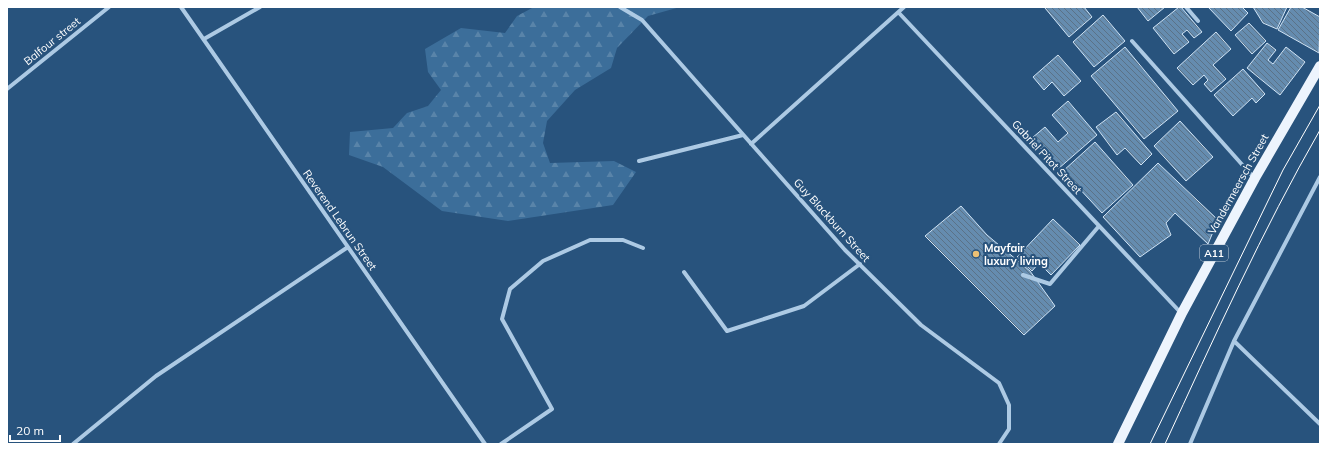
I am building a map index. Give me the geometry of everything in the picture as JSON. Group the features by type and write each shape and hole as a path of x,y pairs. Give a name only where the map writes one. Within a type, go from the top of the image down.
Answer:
{"main road":[{"name":"Vandermeersch Street","path":"1118,444 1182,314 1255,178 1320,66"}],"street":[{"name":"Balfour street","path":"7,89 109,7"},
{"name":"Reverend Lebrun Street","path":"181,7 485,444"},
{"path":"204,39 260,7"},
{"name":"Guy Blackburn Street","path":"620,7 642,20 845,250 921,325 999,383 1009,405 1009,429 999,444"},
{"path":"751,144 904,7"},
{"path":"1186,7 1198,21"},
{"name":"Gabriel Pitot Street","path":"899,13 1182,314"},
{"path":"1132,41 1255,178"},
{"path":"639,161 743,135"},
{"path":"1190,444 1234,341 1320,177"},
{"path":"1023,275 1050,284 1099,226"},
{"path":"500,444 552,409 502,319 510,289 543,261 590,240 623,240 643,248"},
{"path":"73,444 156,376 348,247"},
{"path":"684,272 727,331 804,306 860,264"},
{"path":"1234,341 1320,424"}],"green space":[{"path":"534,7 680,7 648,16 617,48 611,68 575,90 547,121 543,143 550,163 614,161 636,172 613,205 508,221 442,211 383,167 349,155 350,132 393,128 407,113 428,106 441,90 428,72 425,49 461,28 505,33 517,16"}],"building":[{"path":"1084,7 1092,17 1069,37 1045,8"},
{"path":"1137,7 1165,7 1148,21"},
{"path":"1181,7 1202,32 1194,38 1187,30 1182,34 1189,42 1174,54 1153,28"},
{"path":"1208,7 1242,7 1248,13 1231,31"},
{"path":"1253,7 1287,7 1277,29 1263,23"},
{"path":"1291,7 1302,7 1320,17 1319,53 1278,30"},
{"path":"1103,15 1125,41 1094,67 1073,42"},
{"path":"1249,23 1266,41 1252,54 1235,35"},
{"path":"1216,32 1231,49 1213,65 1226,79 1211,92 1204,84 1208,80 1204,75 1193,85 1177,68"},
{"path":"1267,43 1276,50 1268,60 1273,64 1286,47 1305,62 1280,95 1247,68"},
{"path":"1125,47 1178,111 1144,139 1091,76"},
{"path":"1058,55 1081,81 1064,96 1052,82 1044,90 1033,77"},
{"path":"1243,69 1265,94 1256,103 1252,98 1233,116 1214,95"},
{"path":"1068,101 1097,135 1058,169 1032,138 1045,127 1058,142 1068,133 1052,115"},
{"path":"1116,112 1152,154 1141,165 1125,148 1117,155 1096,127"},
{"path":"1180,121 1213,157 1186,181 1154,146"},
{"path":"1095,142 1133,185 1102,213 1063,171"},
{"path":"1158,163 1218,220 1208,244 1175,213 1166,223 1171,235 1140,257 1103,217"},
{"name":"Mayfair luxury living","path":"961,206 987,235 1030,271 1055,306 1024,335 925,236"},
{"path":"1053,219 1080,245 1051,275 1039,263 1032,271 1017,257"}],"tram line":[{"path":"1150,444 1283,170 1320,105"},
{"path":"1165,444 1258,246 1320,130"}],"place":[{"name":"Mayfair luxury living","path":"976,254"}]}
